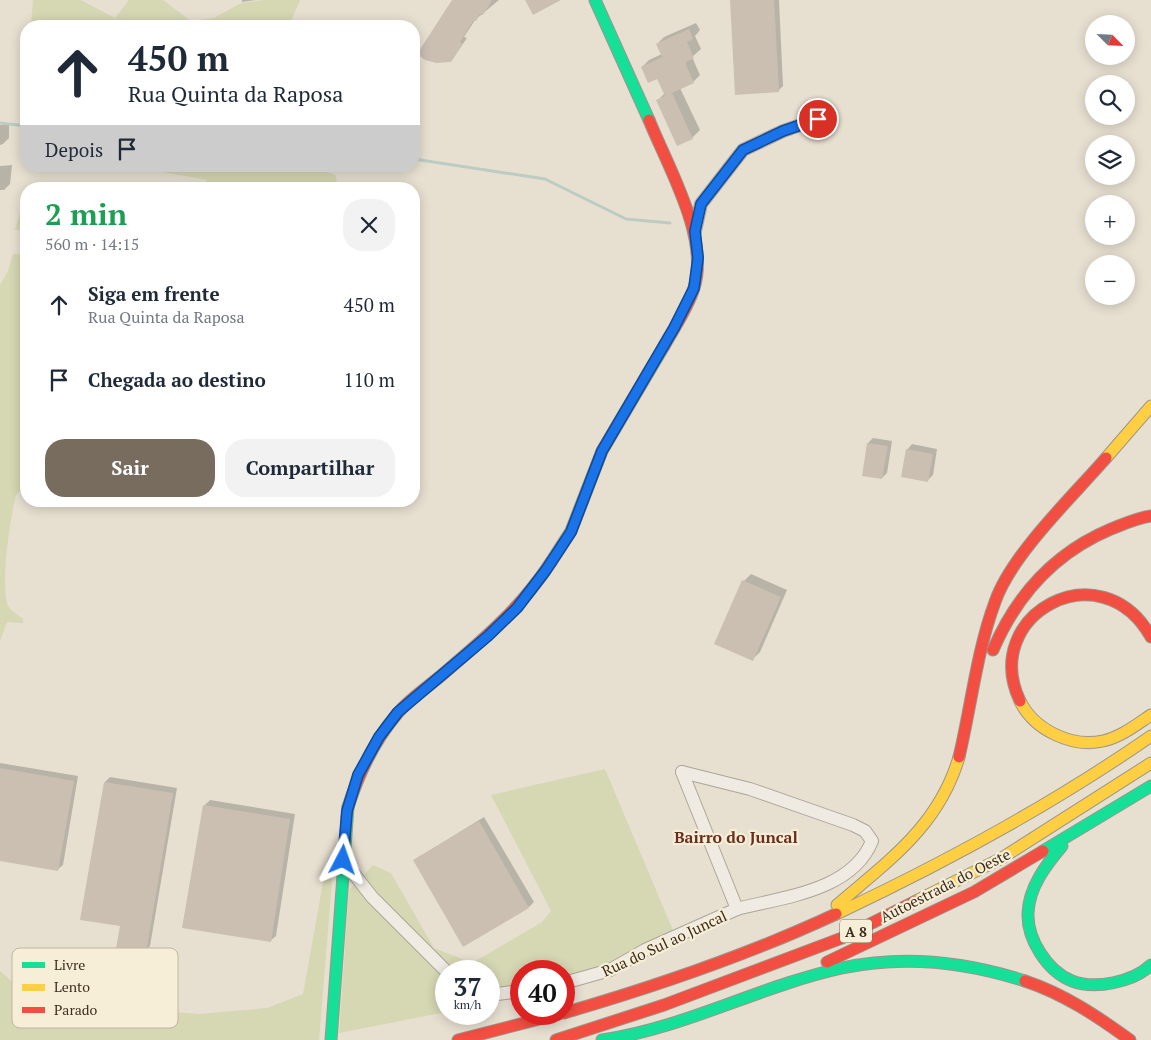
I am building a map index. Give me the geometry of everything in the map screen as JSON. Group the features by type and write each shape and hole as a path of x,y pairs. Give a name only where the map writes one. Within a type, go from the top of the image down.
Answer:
{"main road":[{"path":"331,1040 343,860 349,802 358,775 379,737 398,712 488,636 517,608 546,570 571,532 602,451 674,328 694,288 698,258 695,231 641,101 595,0"},
{"path":"813,925 888,863 918,832 939,804 958,760 971,708 984,637 995,600 1014,566 1151,406"},
{"path":"971,708 1000,630 1032,580 1054,562 1096,534 1148,516"},
{"path":"1151,637 1146,626 1128,608 1096,594 1056,599 1035,614 1016,639 1010,675 1018,701 1029,717 1043,730 1064,740 1098,742 1131,729 1151,715"},
{"name":"Autoestrada do Oeste","path":"575,1010 657,985 813,925 903,884 990,836 1151,736"},
{"name":"Autoestrada do Oeste","path":"556,1040 664,1005 842,938 1002,858 1151,763"},
{"path":"760,993 974,892 1151,786"},
{"path":"1070,835 1045,866 1035,887 1029,925 1035,943 1047,960 1070,981 1117,984 1145,972 1151,965"},
{"path":"602,1040 619,1038 668,1025 760,993 851,967 891,962 948,962 991,971 1041,985 1080,1004 1130,1040"},
{"path":"458,1040 516,1025"}],"street":[{"path":"695,231 701,204 743,150 783,131 818,119"},
{"name":"Rua do Sul ao Juncal","path":"575,980 610,970 645,950 736,909 813,889 846,874 868,853 872,841 865,831 853,825 750,789 682,772 736,909"},
{"path":"343,860 372,897 435,961"}],"green space":[{"path":"33,0 81,0 115,18 129,0 163,0 190,20 31,20"},
{"path":"265,0 300,0 292,20 199,20 214,18 241,3"},
{"path":"162,172 328,172 335,175 337,182 206,182 207,180"},
{"path":"20,212 20,230 15,230"},
{"path":"13,254 20,255 20,492 16,495 9,535 5,582 8,606 23,619 23,623 7,622 0,641 0,285 8,271"},
{"path":"605,769 675,935 575,981 575,960 510,960 510,998 500,1001 500,960 477,960 542,922 551,911 491,795"},
{"path":"373,865 391,873 434,948 464,960 435,960 435,1014 339,1033 349,890"},
{"path":"333,869 319,1040 0,1040 0,971 12,982 12,1028 178,1028 178,1012 199,1014 267,1008 303,994 325,871"}],"building":[{"path":"452,0 492,0 483,15 480,14 476,21 473,21 460,42 463,44 451,62 436,63 425,60 420,56 420,49"},
{"path":"525,0 561,0 533,15"},
{"path":"730,0 774,0 779,92 735,95"},
{"path":"689,29 693,39 687,42 694,58 686,62 686,65 694,83 672,93 693,139 677,146 656,100 665,96 657,79 648,83 641,67 662,57 656,44"},
{"path":"867,443 888,446 882,479 862,476"},
{"path":"906,449 933,454 928,482 901,477"},
{"path":"742,580 781,597 753,661 714,644"},
{"path":"0,768 74,781 58,871 0,861"},
{"path":"104,782 173,793 147,948 116,948 120,926 80,920"},
{"path":"203,805 290,819 271,942 182,928"},
{"path":"479,821 529,908 463,947 413,860"}],"waterway":[{"path":"0,123 20,125"},
{"path":"420,160 545,179 626,219 670,223"}],"traffic: fast":[{"path":"595,0 649,120"},
{"path":"551,562 571,531 602,451 664,346"},
{"path":"1043,851 1151,786"},
{"path":"331,1040 348,807"},
{"path":"1062,846 1039,877 1029,903 1028,913 1031,933 1040,953 1054,970 1081,984 1113,983 1134,976 1151,965"},
{"path":"602,1040 663,1026 782,985 842,968 865,964 911,961 957,965 1003,974 1025,981"}],"traffic: slow":[{"path":"1106,458 1151,406"},
{"path":"1020,701 1026,711 1044,728 1067,739 1079,742 1103,741 1116,737 1151,715"},
{"path":"836,914 997,832 1075,786 1151,736"},
{"path":"837,905 893,857 925,823 939,803 959,757"},
{"path":"916,901 1002,858 1151,763"}],"traffic: jam":[{"path":"649,120 685,203 696,247 697,268 694,288 685,310 664,346"},
{"path":"959,757 983,639 1003,584 1028,546 1106,458"},
{"path":"993,650 1026,593 1055,563 1072,550 1111,529 1151,516"},
{"path":"348,807 368,758 397,714 501,622 528,594 551,562"},
{"path":"1020,701 1012,670 1016,642 1030,619 1051,603 1077,595 1104,597 1129,611 1151,637"},
{"path":"827,962 974,892 1043,851"},
{"path":"556,1040 664,1005 842,938 916,901"},
{"path":"575,1010 702,969 836,914"},
{"path":"1025,981 1053,992 1080,1006 1130,1040"},
{"path":"458,1040 516,1025"}],"district":[{"name":"Bairro do Juncal","path":"736,837"}],"route":[{"path":"343,860 347,811 358,775 379,737 398,712 488,636 517,608 546,570 571,532 602,451 674,328 694,288 698,258 695,231 701,204 743,150 783,131 818,119"}]}
